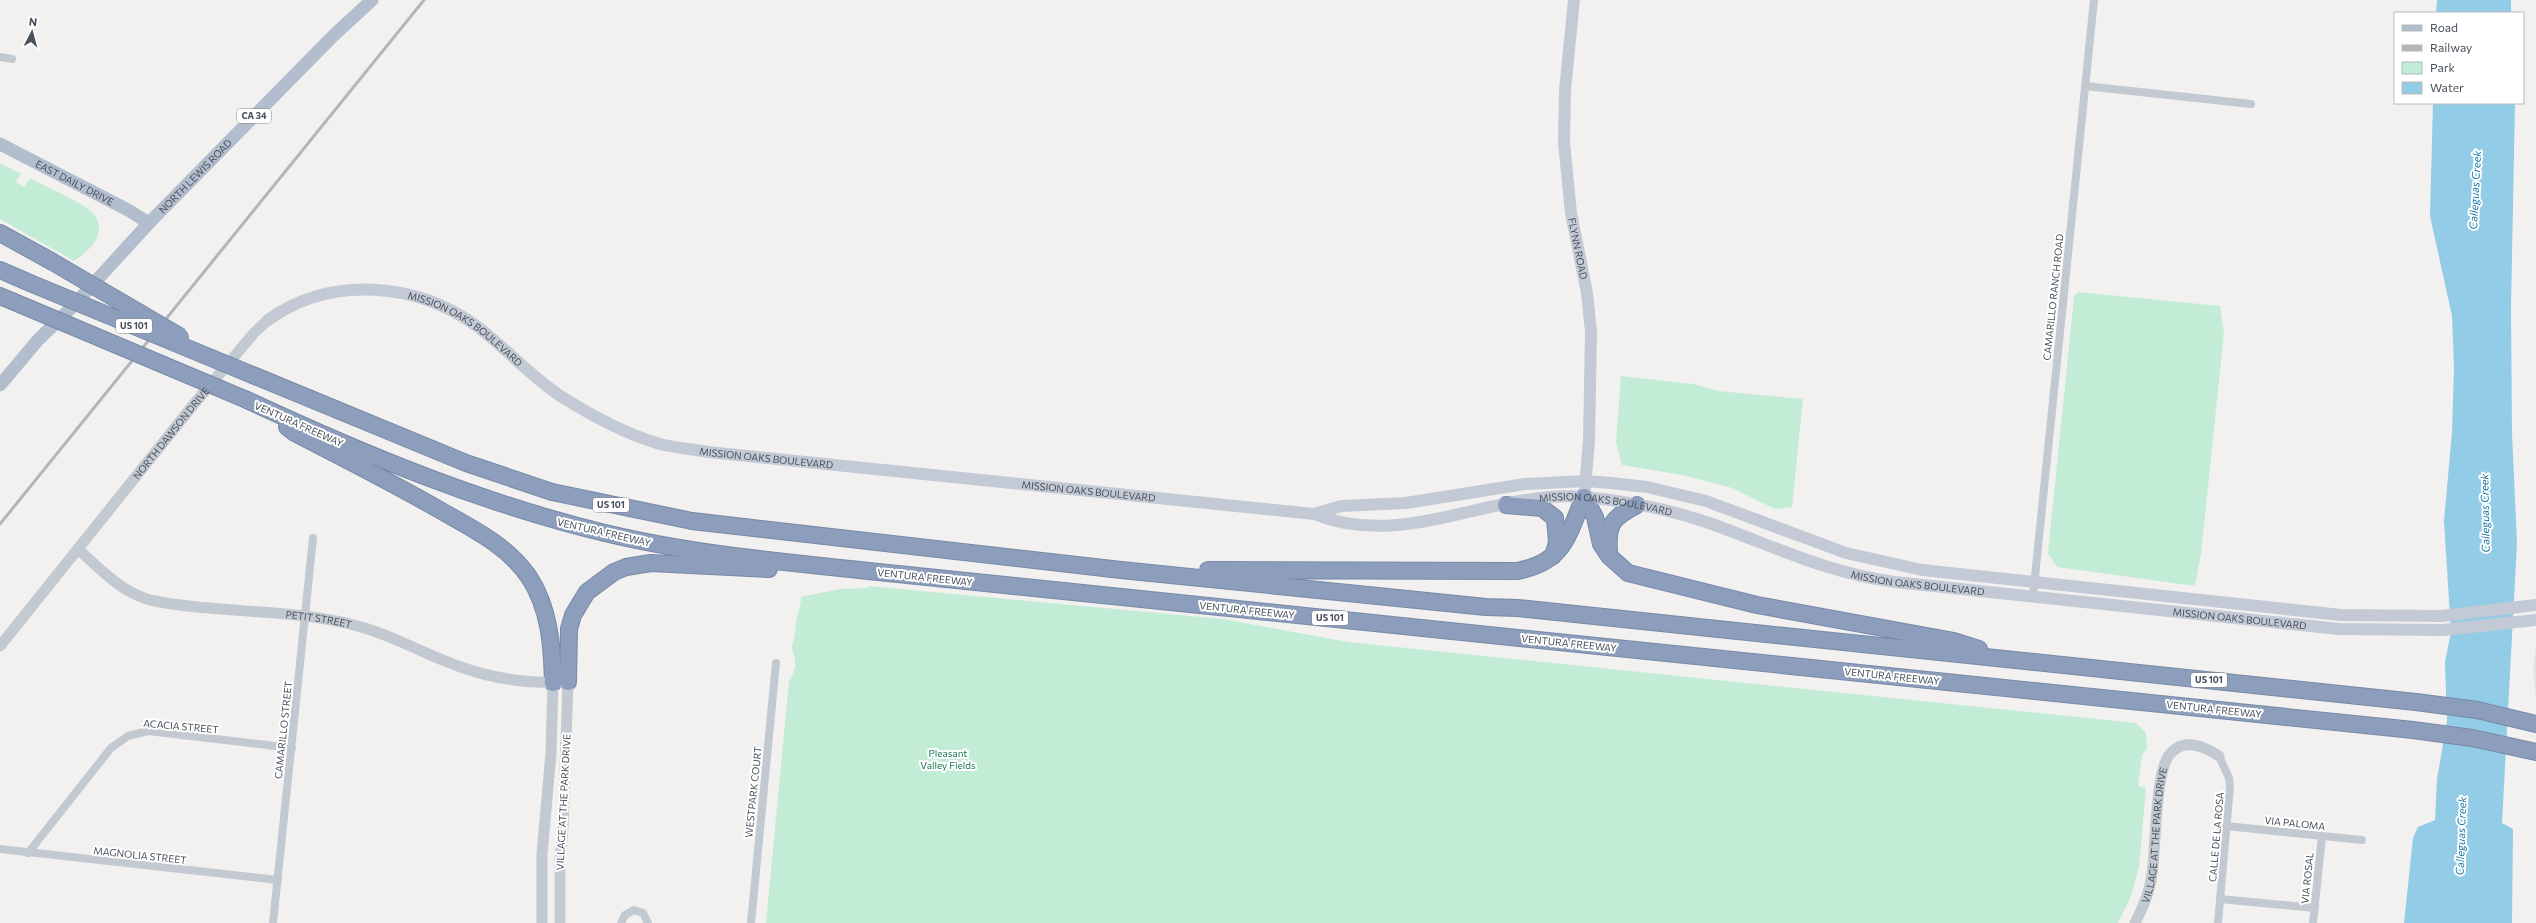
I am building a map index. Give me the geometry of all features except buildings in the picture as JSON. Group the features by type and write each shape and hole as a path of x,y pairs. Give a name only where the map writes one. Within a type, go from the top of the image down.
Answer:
{"highway":[{"path":"0,233 238,369"},
{"name":"US 101","path":"0,270 466,463 552,492 692,521 1121,570 2003,658 2416,702 2477,710 2535,724"},
{"name":"VENTURA FREEWAY","path":"4,304 126,350 444,484 557,521 675,547 858,570 2413,730 2472,738 2532,751"},
{"path":"268,410 295,433 402,488 485,535 504,549 529,578 542,602 560,682"},
{"path":"1121,570 1518,571 1537,567 1551,559 1569,537 1584,497"},
{"path":"1584,497 1595,517 1601,544 1609,556 1628,573 1657,582 1704,590 1757,605 1954,641 2003,658"},
{"path":"1506,505 1542,508 1555,518 1557,543 1551,559"},
{"path":"1609,556 1608,535 1610,525 1621,513 1637,505"},
{"path":"560,682 569,629 573,615 587,592 603,578 626,567 651,563 738,569 858,570"}],"main road":[{"name":"NORTH LEWIS ROAD","path":"0,385 38,340 73,306 149,223 333,36 372,0"},
{"name":"FLYNN ROAD","path":"1574,0 1565,90 1564,143 1571,213 1587,293 1591,332 1592,364 1584,497"},
{"name":"EAST DAILY DRIVE","path":"0,144 128,210 149,223"},
{"name":"MISSION OAKS BOULEVARD","path":"268,320 296,303 329,292 363,289 392,291 425,299 456,313 478,327 543,384 562,397 632,434 661,444 759,458 904,471 1063,490 1314,514 1336,523 1379,527 1430,521 1506,505 1553,498 1584,497 1637,505 1710,524 1820,566 1855,575 1896,582 2339,629 2467,629 2536,620"},
{"name":"MISSION OAKS BOULEVARD","path":"1314,514 1341,506 1406,503 1525,484 1586,481 1648,487 1674,492 1736,511 1846,553 1891,565 2205,602 2340,615 2408,616 2466,614 2536,605"},
{"path":"2112,605 2120,601 2128,601 2185,607 2205,602"}],"street":[{"name":"CAMARILLO RANCH ROAD","path":"2033,596 2094,0"},
{"path":"0,57 12,58"},
{"path":"2085,86 2251,104"},
{"name":"NORTH DAWSON DRIVE","path":"0,646 194,404 254,333 268,320"},
{"name":"CAMARILLO STREET","path":"273,923 313,538"},
{"name":"PETIT STREET","path":"78,550 117,584 146,599 162,603 304,617 354,625 384,634 457,666 483,675 560,682"},
{"name":"WESTPARK COURT","path":"751,923 776,663"},
{"name":"VILLAGE AT THE PARK DRIVE","path":"542,923 542,854 551,753 560,682"},
{"name":"VILLAGE AT THE PARK DRIVE","path":"560,682 563,827 560,867 560,923"},
{"name":"ACACIA STREET","path":"28,853 111,748 128,736 148,731 292,748"},
{"name":"VILLAGE AT THE PARK DRIVE","path":"2134,923 2143,908 2152,875 2163,768 2169,754 2182,745 2197,744 2219,756"},
{"name":"CALLE DE LA ROSA","path":"2218,923 2230,786 2229,778 2219,756"},
{"name":"VIA PALOMA","path":"2226,826 2362,840"},
{"name":"VIA ROSAL","path":"2313,923 2322,836"},
{"name":"MAGNOLIA STREET","path":"0,849 278,880"},
{"path":"2220,899 2315,908"},
{"path":"622,923 625,915 634,910 641,912 650,922"}],"shaded area":[{"path":"2536,644 2536,700 2533,671"}],"green space":[{"path":"0,163 21,174 16,182 24,187 30,178 72,199 92,212 97,219 99,226 98,233 96,240 86,252 74,261 0,219"},
{"path":"2078,292 2220,306 2224,333 2201,554 2195,586 2057,567 2048,553 2074,297"},
{"path":"1621,376 1693,384 1718,391 1803,399 1792,507 1775,509 1732,488 1682,475 1622,465 1616,443"},
{"name":"Pleasant Valley Fields","path":"868,586 1223,619 1348,642 2136,723 2146,733 2147,749 2142,755 2138,786 2146,788 2139,867 2131,896 2118,923 766,923 789,681 795,665 795,657 791,648 795,636 801,597 840,589 868,588"}],"water":[{"path":"2437,0 2511,0 2511,12 2436,12"},
{"name":"Calleguas Creek","path":"2433,104 2515,104 2511,308 2512,434 2517,543 2502,823 2513,829 2512,923 2404,923 2413,838 2418,827 2435,820 2437,779 2447,721 2445,662 2451,632 2444,521 2452,432 2454,368 2452,316 2430,216"}],"railway":[{"path":"0,524 424,0"}]}
